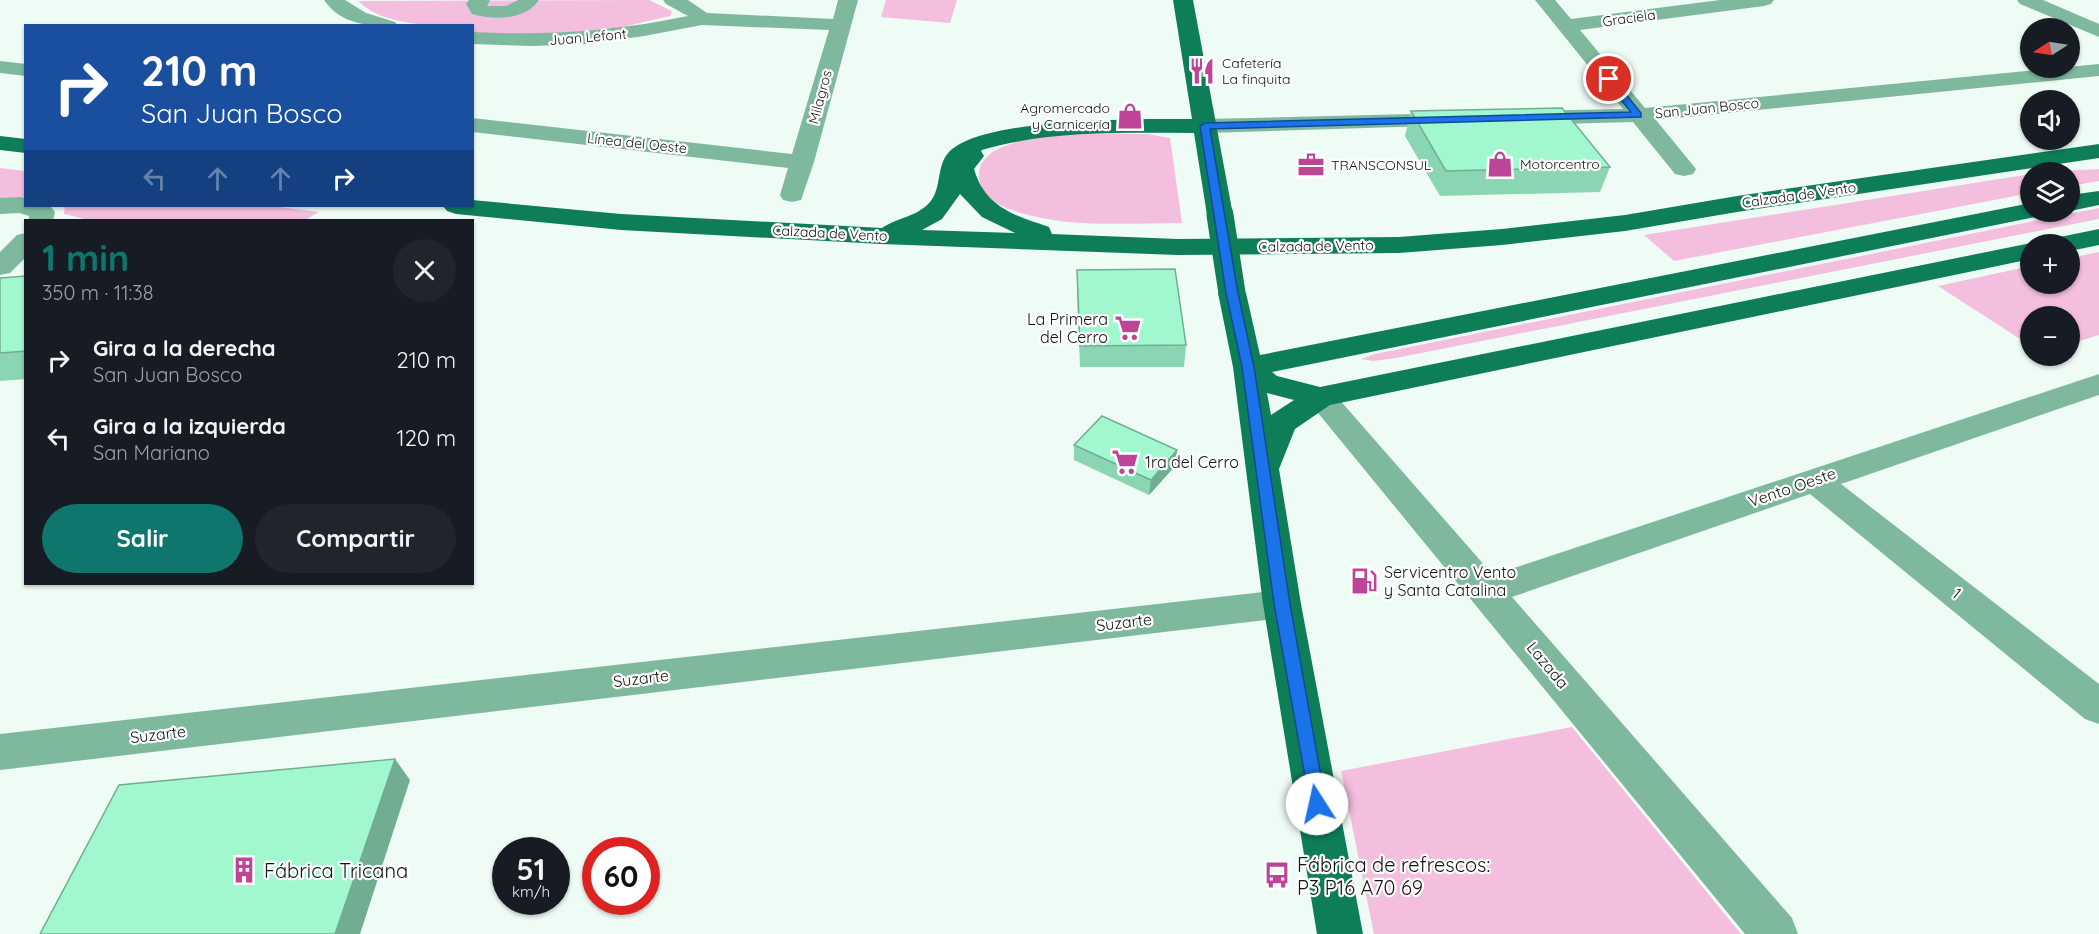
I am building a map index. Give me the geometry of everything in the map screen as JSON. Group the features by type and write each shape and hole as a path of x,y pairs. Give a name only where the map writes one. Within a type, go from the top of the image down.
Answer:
{"main road":[{"path":"1183,0 1232,293 1248,367 1282,604 1340,934"},
{"path":"881,236 920,222 939,209 948,192 951,172 959,155 978,144 1042,131 1205,126"},
{"path":"1008,137 985,148 966,162 962,169 964,184 971,196 1006,221 1038,233 1086,243"},
{"path":"0,143 24,146"},
{"name":"Calzada de Vento","path":"466,207 621,222 881,236 1178,247 1399,245 1502,237 1625,223 1737,204 2035,160 2099,153"},
{"path":"2080,202 2099,198"},
{"path":"1248,367 2020,213"},
{"path":"2080,241 2099,237"},
{"path":"1262,471 1281,423 1320,397 2020,253"},
{"path":"1248,367 1266,383 1320,397"}],"street":[{"path":"334,0 344,10 367,21 380,24"},
{"path":"474,36 486,6 519,8 529,0"},
{"path":"673,0 694,11 702,19"},
{"name":"Milagros","path":"792,195 848,0"},
{"path":"1545,0 1684,170"},
{"name":"Graciela","path":"1565,26 1764,0"},
{"path":"2027,0 2099,31"},
{"name":"Juan Lefont","path":"474,38 550,41 595,38 702,19 840,25"},
{"path":"0,67 24,70"},
{"name":"San Juan Bosco","path":"1509,118 1638,115 2099,70"},
{"path":"1205,126 1473,119"},
{"name":"Línea del Oeste","path":"474,125 802,162"},
{"path":"0,206 24,206"},
{"path":"27,207 42,212 41,219"},
{"path":"0,267 24,242"},
{"name":"Vento Oeste","path":"1485,592 1814,480 2092,393"},
{"name":"Lazada","path":"1320,397 1775,934"},
{"name":"1","path":"1814,480 2099,707"},
{"name":"Suzarte","path":"0,752 1282,604"}],"shaded area":[{"path":"649,0 672,11 670,16 618,28 532,36 474,33 474,24 420,24 397,21 369,10 358,1"},
{"path":"886,0 957,0 950,23 881,17"},
{"path":"1078,134 1147,134 1170,138 1182,223 1117,224 1051,220 1004,207 990,197 980,183 983,161 999,149 1022,141"},
{"path":"0,168 24,171 24,199 0,201"},
{"path":"2099,169 2099,181 2080,184 2080,170"},
{"path":"2020,176 2020,195 1674,261 1644,235"},
{"path":"65,207 279,207 319,212 307,219 85,219 64,214"},
{"path":"2099,208 2099,219 1396,358 1373,361 1361,359 1375,354 2030,222 2080,222 2080,212"},
{"path":"2099,252 2099,335 2080,341 2080,306 2020,306 2020,339 1938,286 2020,268 2020,294 2080,294 2080,256"},
{"path":"1572,727 1741,934 1374,934 1341,771"}],"building":[{"path":"1562,108 1610,167 1446,171 1411,111"},
{"name":"La Primera del Cerro","path":"1175,269 1186,345 1080,346 1077,270"},
{"path":"24,276 24,351 0,353 0,278"},
{"path":"1102,416 1177,450 1151,480 1074,445"},
{"name":"Fábrica Tricana","path":"395,759 335,934 40,934 119,785"}],"place":[{"name":"Cafetería La finquita","path":"1202,71"},
{"name":"Agromercado y Carnicería","path":"1130,116"},
{"name":"Motorcentro","path":"1500,164"},
{"name":"TRANSCONSUL","path":"1311,165"},
{"name":"La Primera del Cerro","path":"1128,328"},
{"name":"1ra del Cerro","path":"1125,462"},
{"name":"Servicentro Vento y Santa Catalina","path":"1364,581"},
{"name":"Fábrica Tricana","path":"244,870"},
{"name":"Fábrica de refrescos: P3 P16 A70 69","path":"1277,875"}],"route":[{"path":"1317,804 1265,498 1248,367 1232,293 1205,126 1638,115 1609,79"}]}
